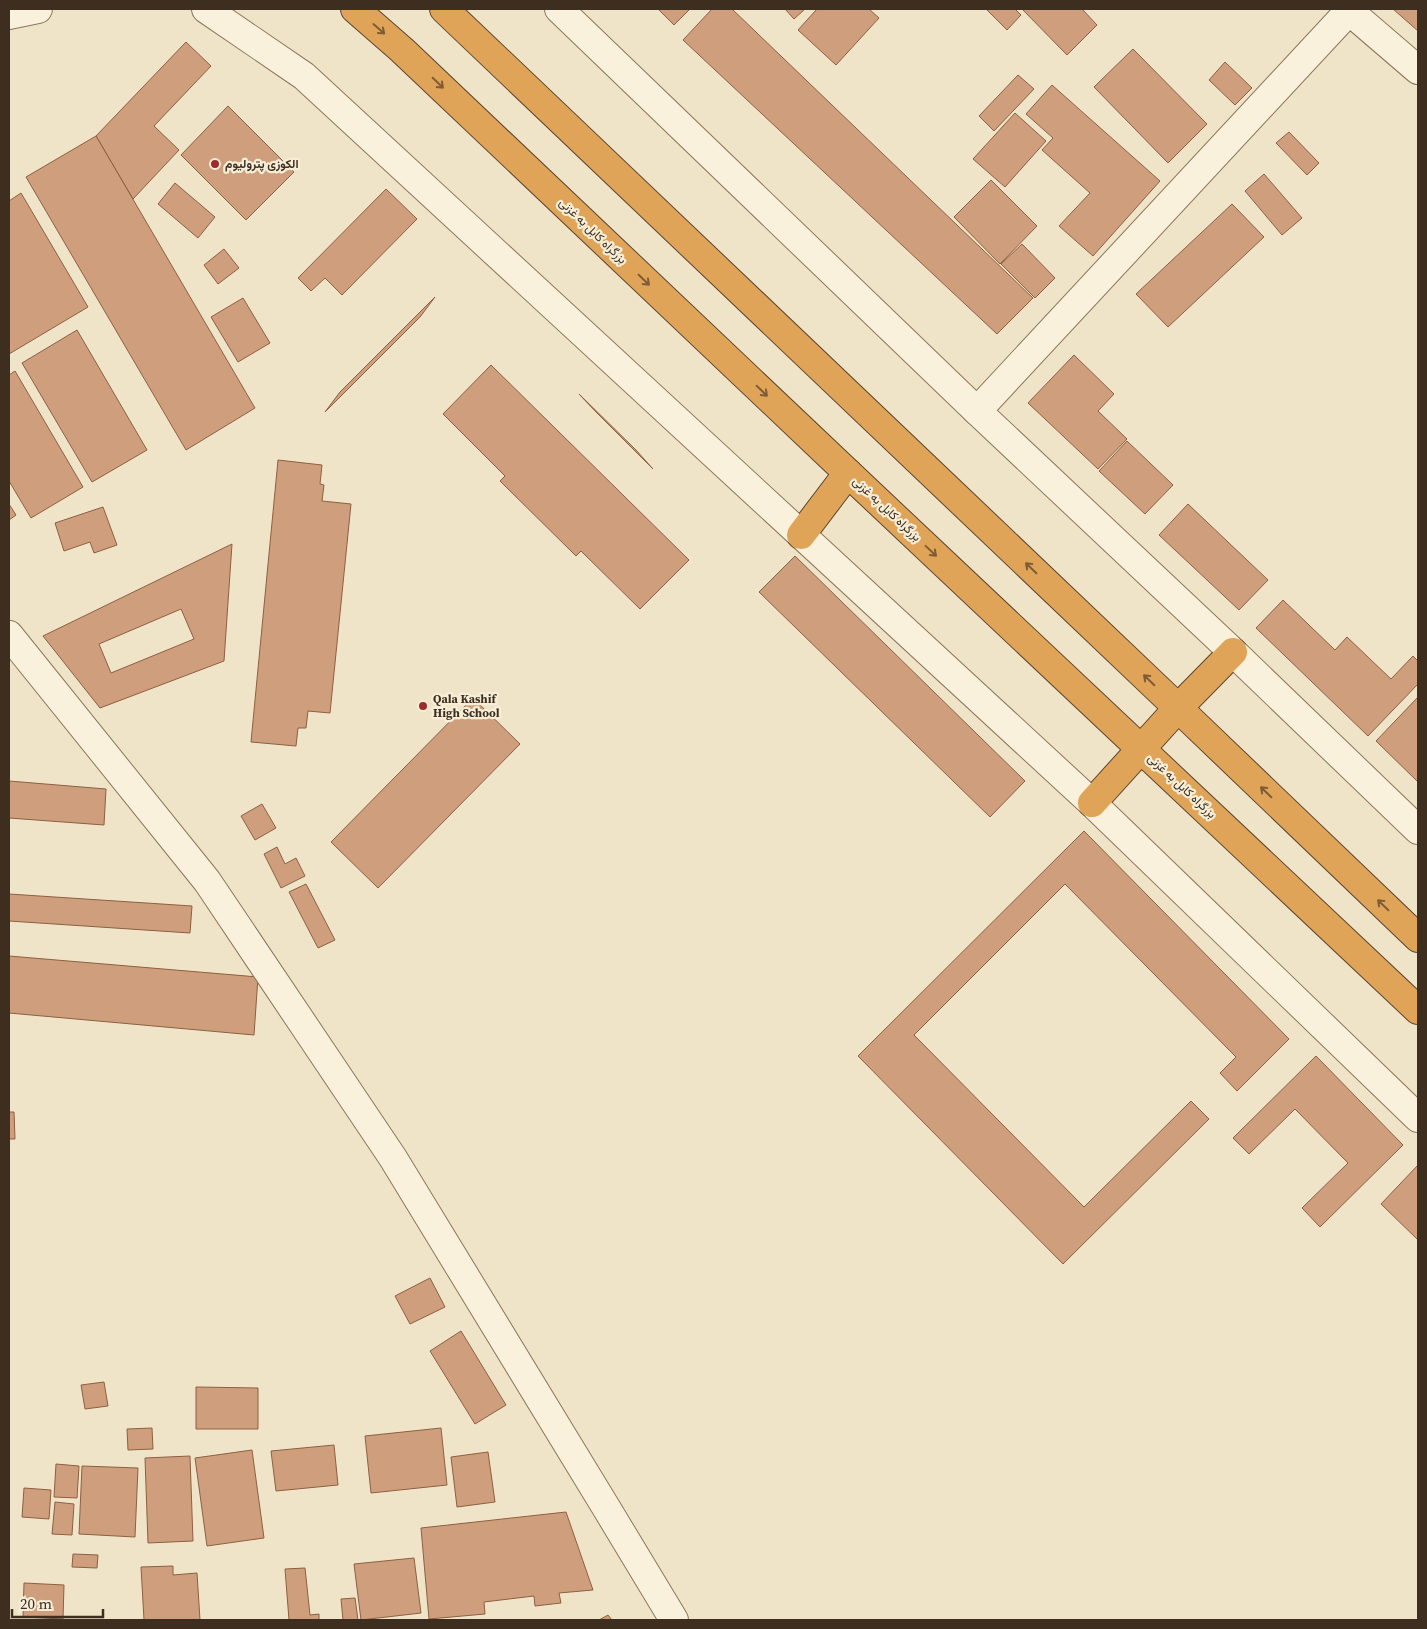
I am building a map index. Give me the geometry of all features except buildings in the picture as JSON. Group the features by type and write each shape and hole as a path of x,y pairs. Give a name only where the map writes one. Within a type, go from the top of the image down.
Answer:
{"highway":[{"name":"بزرگراه کابل به غزنی","path":"355,9 402,50 1418,1010"},
{"path":"444,9 1418,938"},
{"path":"801,535 848,473"},
{"path":"1092,803 1178,708 1233,652"}],"street":[{"path":"9,15 38,9"},
{"path":"206,9 304,76 1092,803 1418,1118"},
{"path":"559,9 977,412 1233,652 1418,830"},
{"path":"977,412 1348,10 1418,70"},
{"path":"9,635 207,881 229,913 393,1158 674,1620"}],"place":[{"name":"الکوزی پترولیوم","path":"215,164"},
{"name":"Qala Kashif High School","path":"423,706"}]}
